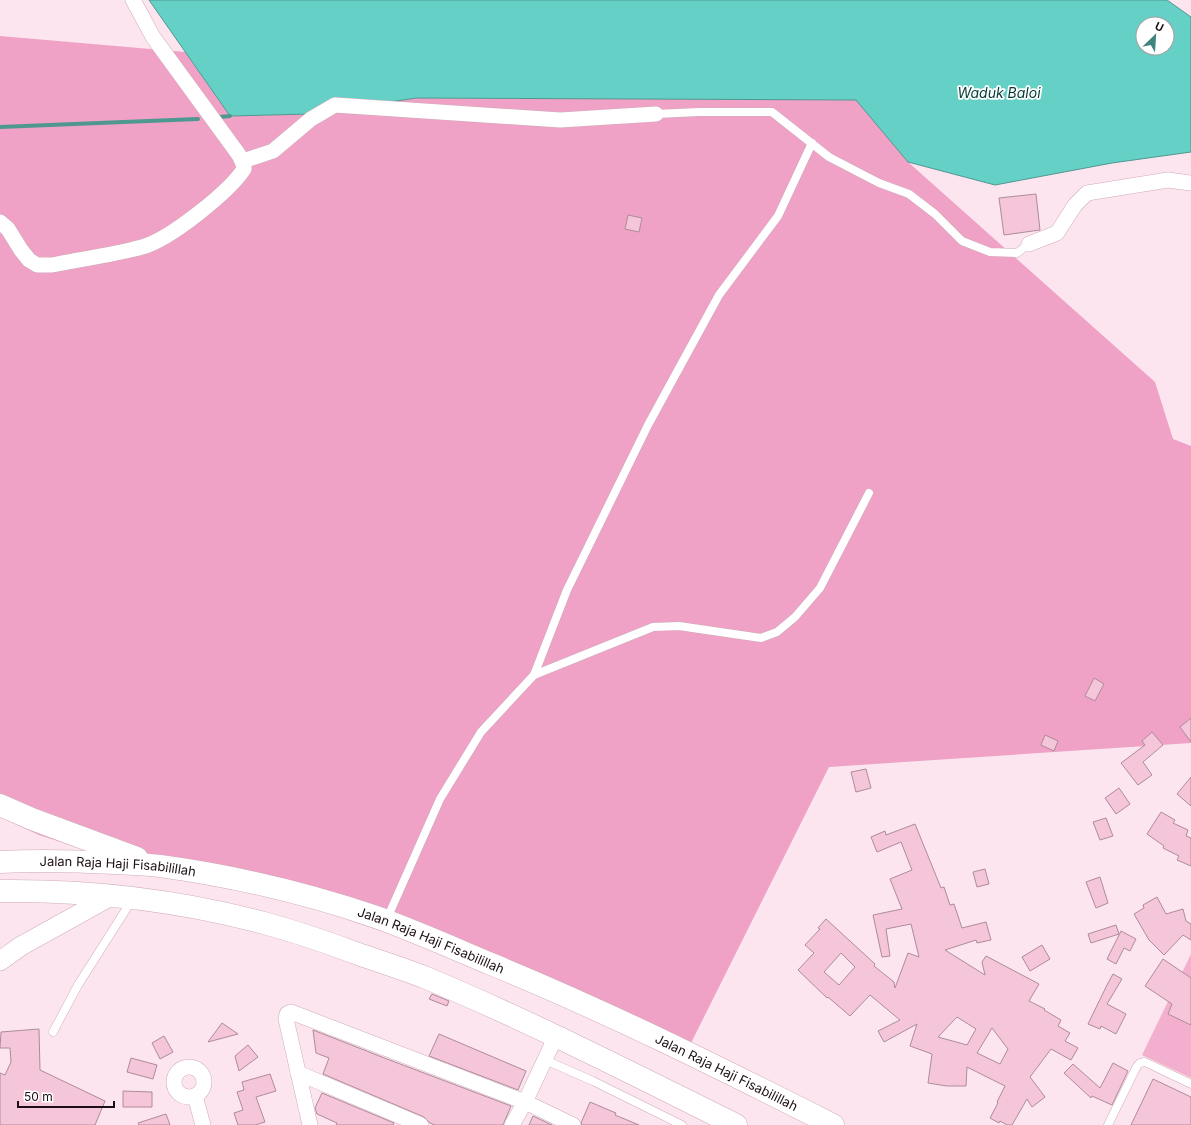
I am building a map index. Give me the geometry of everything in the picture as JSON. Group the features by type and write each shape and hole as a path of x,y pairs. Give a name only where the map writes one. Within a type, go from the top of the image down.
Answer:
{"main road":[{"path":"0,805 32,819 157,866"},
{"name":"Jalan Raja Haji Fisabilillah","path":"0,862 36,860 76,861 157,866 265,885 300,894 386,921 517,974 585,1004 688,1052 833,1125"},
{"path":"0,891 43,890 123,896 185,906 265,923 335,945 422,977 556,1036 736,1125"}],"street":[{"path":"0,222 8,229 29,260 37,265 52,264 143,247 167,235 221,195 244,169 242,161 153,36 133,0"},
{"path":"242,161 273,150 311,119 335,105 560,120 656,114"},
{"path":"1029,244 1056,233 1075,205 1087,193 1168,180 1191,183"},
{"path":"0,961 20,946 123,896"},
{"path":"310,1125 286,1019 287,1014 291,1012 525,1102 573,1125"},
{"path":"512,1125 525,1102 556,1036"},
{"path":"298,1073 421,1125"},
{"path":"195,1096 203,1125"}],"lane":[{"path":"656,114 699,112 772,112 829,157 879,183 909,194 935,214 962,241 990,252 1017,253 1029,244"},
{"path":"386,921 440,799 481,732 534,675 567,590 648,425 719,295 778,216 812,144"},
{"path":"534,675 653,627 679,626 761,638 777,632 795,617 820,588 869,493"},
{"path":"53,1032 123,896"},
{"path":"545,1060 593,1081 682,1125"},
{"path":"1108,1125 1137,1066 1140,1063 1145,1062 1191,1084"}],"shaded area":[{"path":"0,36 185,52 230,116 311,114 416,98 857,100 908,162 1155,382 1173,439 1191,446 1191,743 829,767 682,1061 579,1010 433,949 268,892 92,852 39,835 0,817"},
{"path":"1191,954 1191,1078 1142,1055"}],"water":[{"name":"Waduk Baloi","path":"149,0 1167,0 1191,17 1191,152 1112,163 995,185 908,162 856,100 416,98 311,114 230,116"}],"building":[{"path":"1036,194 1040,230 1004,235 999,198"},
{"path":"628,215 642,218 639,232 625,229"},
{"path":"1094,678 1104,684 1095,701 1085,696"},
{"path":"1191,718 1191,742 1180,727"},
{"path":"1152,732 1163,745 1143,762 1152,775 1138,785 1121,763 1145,745 1142,741"},
{"path":"1045,735 1058,741 1054,751 1041,745"},
{"path":"866,769 871,788 856,792 851,772"},
{"path":"1191,777 1191,806 1177,794"},
{"path":"1119,788 1130,804 1116,814 1105,798"},
{"path":"1161,812 1175,820 1173,823 1188,830 1186,836 1191,838 1191,866 1177,860 1179,856 1163,848 1164,846 1147,834"},
{"path":"1106,818 1113,836 1100,840 1093,822"},
{"path":"915,824 941,888 944,887 950,905 954,904 962,928 986,922 991,940 977,943 976,940 945,950 985,975 982,962 986,956 1039,984 1029,1001 1045,1009 1044,1010 1061,1020 1058,1026 1070,1033 1065,1041 1078,1048 1071,1060 1051,1049 1030,1077 1045,1097 1032,1107 1027,1099 1012,1125 1007,1125 1000,1121 999,1123 990,1118 1005,1086 967,1067 966,1086 947,1086 928,1083 932,1054 910,1046 917,1024 884,1042 878,1031 900,1020 870,995 850,1016 828,997 827,998 798,970 814,953 805,945 820,929 818,928 826,919 875,964 874,966 894,982 895,988 908,953 919,957 911,924 886,929 890,956 882,957 873,915 902,909 890,879 912,870 901,842 877,852 871,837 885,831 886,835","holes":["841,953 855,967 839,985 824,972","957,1017 976,1029 967,1045 938,1037","992,1028 1008,1049 1000,1064 977,1053"]},
{"path":"985,869 989,884 977,887 973,872"},
{"path":"1100,877 1108,903 1096,908 1086,882"},
{"path":"1157,897 1166,914 1183,909 1186,921 1191,924 1191,940 1183,935 1164,955 1149,940 1134,914 1144,908 1143,905"},
{"path":"1116,925 1119,934 1091,943 1088,934"},
{"path":"1121,931 1136,939 1130,951 1124,948 1116,964 1107,959"},
{"path":"1042,945 1050,959 1030,971 1022,957"},
{"path":"1163,959 1191,978 1191,1025 1168,1014 1172,1004 1145,986"},
{"path":"1113,974 1122,979 1107,1004 1126,1014 1116,1034 1101,1026 1100,1029 1088,1024"},
{"path":"432,994 449,1001 447,1006 429,999"},
{"path":"222,1023 238,1034 208,1042"},
{"path":"39,1029 40,1070 105,1101 95,1125 0,1125 0,1073 5,1075 11,1062 10,1048 0,1048 1,1032"},
{"path":"313,1030 511,1106 503,1125 435,1125 430,1123 424,1117 323,1074 329,1058 316,1053"},
{"path":"439,1034 526,1071 518,1090 429,1056"},
{"path":"164,1036 173,1052 160,1059 152,1043"},
{"path":"248,1045 258,1057 239,1071 235,1056"},
{"path":"131,1058 157,1065 153,1079 127,1072"},
{"path":"1113,1063 1128,1071 1112,1105 1092,1096 1091,1098 1064,1073 1073,1064 1100,1088"},
{"path":"270,1074 276,1091 256,1097 265,1122 255,1125 238,1125 234,1113 243,1110 237,1092 244,1090 242,1082"},
{"path":"1153,1079 1191,1097 1191,1125 1131,1125"},
{"path":"123,1091 152,1092 152,1107 123,1107"},
{"path":"322,1093 394,1123 393,1125 336,1125 337,1123 317,1114 315,1108"},
{"path":"590,1102 639,1125 582,1125 581,1123"},
{"path":"166,1114 170,1125 139,1125 138,1123"},
{"path":"533,1116 552,1125 529,1125"}],"waterway":[{"path":"220,117 230,116"},
{"path":"0,127 198,119"}]}
